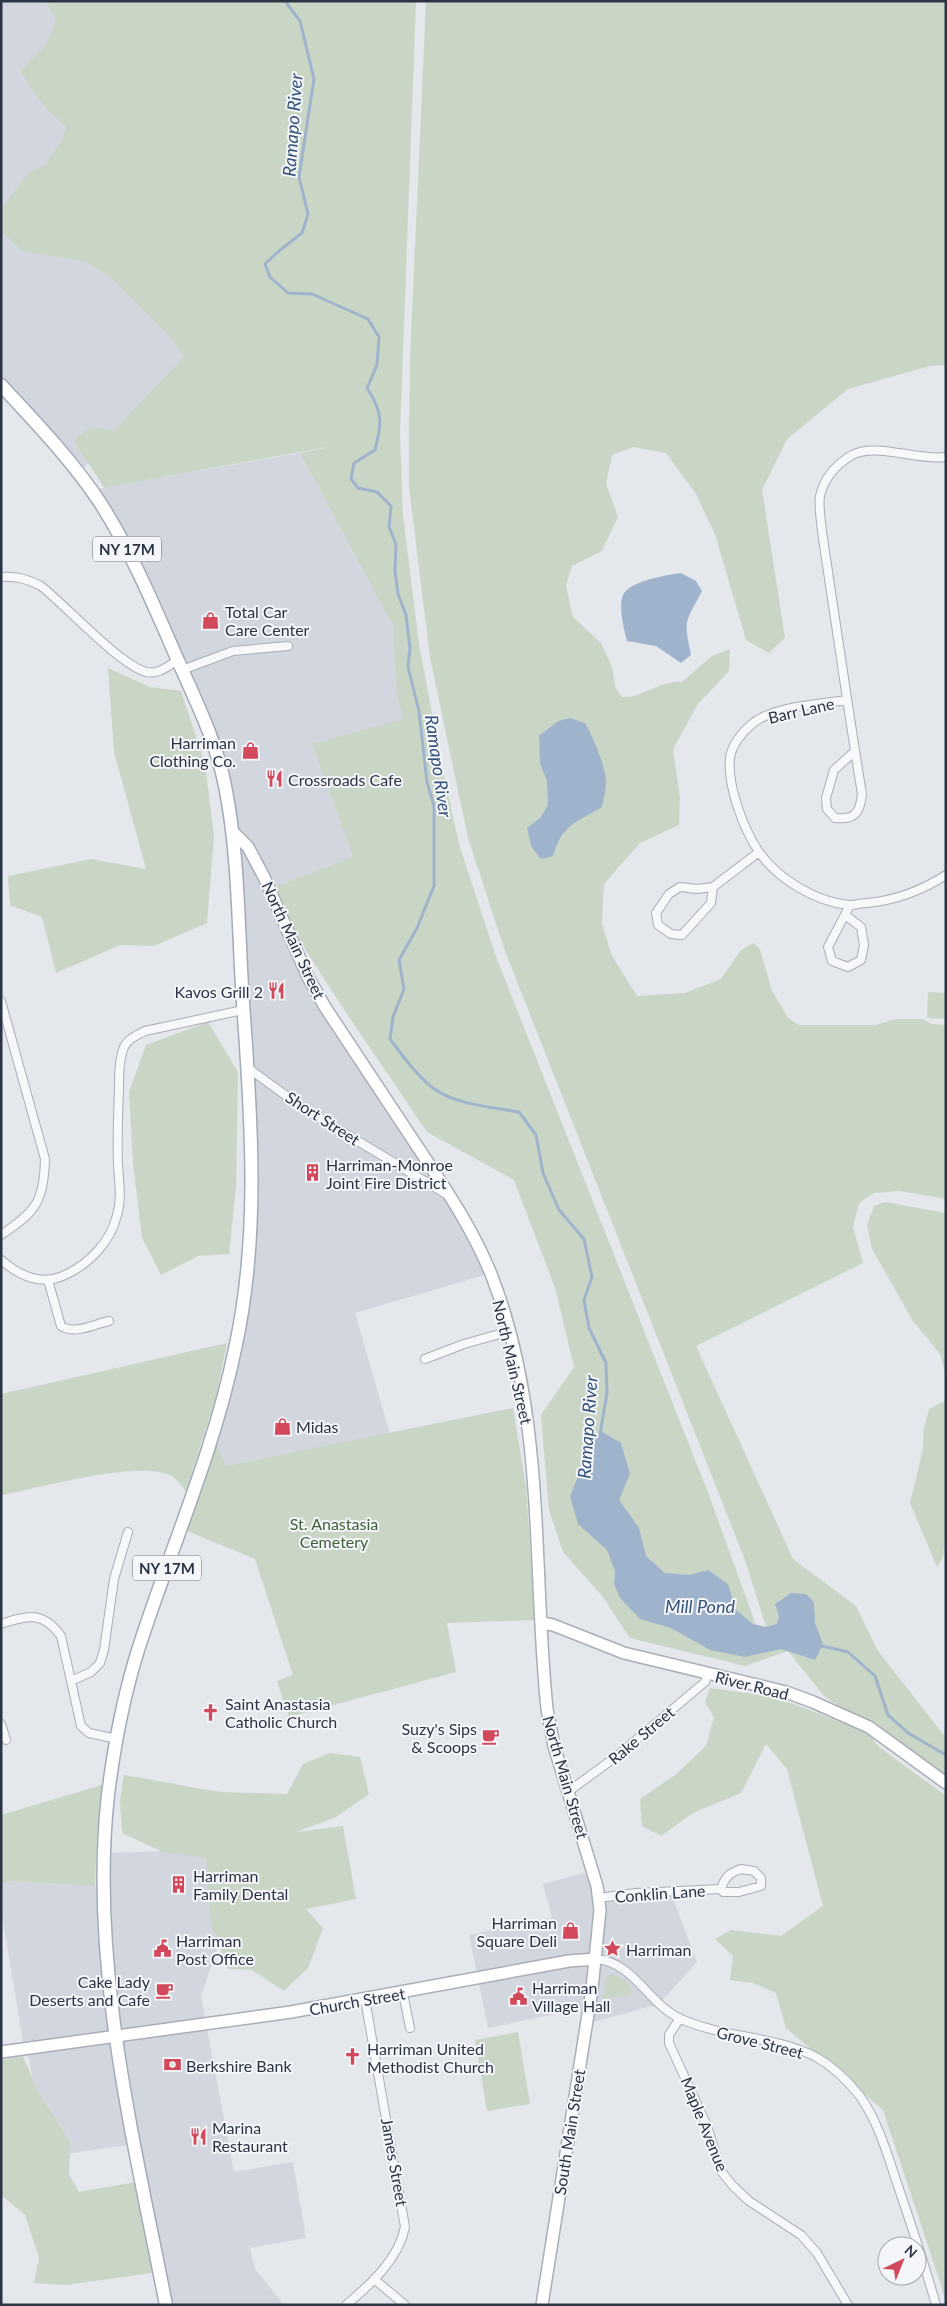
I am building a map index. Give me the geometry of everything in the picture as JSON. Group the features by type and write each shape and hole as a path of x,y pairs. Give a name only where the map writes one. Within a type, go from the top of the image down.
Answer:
{"main road":[{"name":"NY 17M","path":"1,385 76,470 98,500 140,572 221,768 232,830 248,1068 253,1177 250,1243 235,1350 220,1412 138,1650 117,1739 108,1793 103,1886 106,1951 116,2035 136,2152 166,2305"}],"street":[{"name":"Barr Lane","path":"946,457 934,459 894,452 874,451 854,454 838,464 826,480 819,497 847,700 770,714 753,723 739,738 730,757 731,780 737,806 760,852 779,872 801,889 850,905 889,901 923,889 946,875"},
{"path":"1,577 14,576 28,579 41,586 110,648 146,672 157,672 233,651 288,646"},
{"path":"847,700 862,794 861,806 854,816 847,819 835,818 827,809 826,798 834,770 855,751"},
{"name":"North Main Street","path":"232,830 248,847 264,876 308,977 325,1007 451,1197 472,1234 491,1273 510,1331 526,1404 534,1476 547,1709 554,1746 599,1898 600,1910 596,1959"},
{"path":"713,887 711,903 682,935 671,934 658,925 656,912 669,894 680,887 697,889 713,887 760,852"},
{"path":"845,916 861,927 864,945 861,960 848,967 832,961 828,948 850,905"},
{"path":"1,1001 45,1159 45,1181 41,1196 34,1208 1,1235"},
{"path":"1,1260 17,1274 39,1280 48,1280 63,1276 80,1268 95,1254 113,1228 120,1200 118,1164 120,1067 125,1047 133,1036 145,1031 243,1010"},
{"name":"Short Street","path":"248,1068 303,1108 451,1197"},
{"path":"48,1280 61,1326 65,1329 78,1329 109,1321"},
{"path":"425,1358 464,1344 510,1331"},
{"path":"71,1681 91,1672 100,1663 104,1650 114,1579 128,1532"},
{"path":"1,1624 32,1616 42,1618 54,1626 61,1636 81,1726 89,1733 117,1739"},
{"name":"River Road","path":"542,1623 553,1625 624,1653 786,1692 838,1712 869,1728 946,1783"},
{"name":"Rake Street","path":"569,1792 618,1756 705,1682 708,1674"},
{"path":"1,1724 6,1740"},
{"name":"Conklin Lane","path":"599,1898 636,1893 721,1889 723,1892 756,1889 761,1886 761,1878 754,1871 736,1871 730,1873 724,1879 721,1889"},
{"name":"Church Street","path":"1,2052 291,2012 403,1993 569,1961 596,1959"},
{"name":"Grove Street","path":"596,1959 608,1960 624,1968 659,2004 680,2018 708,2029 796,2049 816,2057 836,2071 859,2095 877,2128 936,2305"},
{"name":"South Main Street","path":"543,2305 596,1959"},
{"path":"403,1993 410,2028"},
{"name":"James Street","path":"346,2305 374,2279 388,2262 400,2243 405,2227 405,2217 365,1999"},
{"name":"Maple Avenue","path":"680,2018 669,2035 669,2043 707,2126 721,2170 733,2186 749,2201 784,2223 805,2240 830,2271 848,2305"},
{"path":"374,2279 405,2305"}],"shaded area":[{"path":"1,1 83,1 204,343 79,473 1,388"},
{"path":"300,453 393,626 403,720 312,744 353,857 269,889 308,977 451,1197 491,1273 355,1313 390,1434 224,1466 213,1433 250,1243 248,1068 221,768 96,489"},
{"path":"205,1850 220,1940 201,1996 234,2172 293,2162 306,2238 250,2248 255,2269 284,2305 166,2305 135,2144 44,2157 29,2058 23,2048 1,1909 1,1884 13,1881 103,1886 104,1853"},
{"path":"592,1871 599,1898 670,1891 697,1962 659,2004 586,2024 588,2007 488,2028 469,1935 552,1917 543,1884"}],"green space":[{"path":"45,1 416,1 400,434 403,515 419,644 443,771 459,844 495,954 709,1495 756,1625 766,1627 745,1560 505,951 468,838 430,658 409,487 410,359 426,1 946,1 946,365 930,366 848,389 787,439 762,490 785,638 769,653 746,640 715,534 696,494 666,453 633,447 612,455 606,484 618,517 602,551 572,566 566,586 573,617 601,643 612,667 616,689 622,697 638,695 667,683 682,682 712,656 730,649 729,671 698,704 673,749 680,797 679,825 640,843 604,884 602,923 611,954 637,996 685,993 721,979 740,951 753,943 760,949 772,991 788,1018 799,1025 876,1025 896,1019 922,1019 932,1024 946,1025 946,1199 900,1191 874,1193 859,1203 853,1227 863,1263 696,1346 793,1559 856,1606 878,1651 946,1738 946,1776 824,1696 788,1651 745,1666 630,1638 603,1597 563,1552 549,1510 541,1415 574,1367 555,1288 514,1180 427,1132 339,1002 273,899 269,889 353,857 312,744 403,719 397,693 393,626 300,453 333,446 104,488 78,449 75,443 77,437 91,427 114,430 184,357 170,337 110,277 85,261 22,251 2,232 1,209 29,172 45,165 61,142 66,127 35,94 21,70 47,44 56,20"},
{"path":"108,668 150,687 181,691 205,764 214,836 207,923 154,946 120,945 56,973 42,917 10,905 8,876 91,859 146,869 114,752"},
{"path":"928,992 946,993 946,1019 927,1018"},
{"path":"208,1022 238,1072 236,1187 229,1254 198,1256 161,1275 142,1238 133,1163 129,1092 146,1045"},
{"path":"885,1202 946,1213 946,1377 940,1354 913,1321 872,1249 867,1225 874,1206"},
{"path":"227,1343 216,1397 186,1491 172,1476 154,1471 135,1471 87,1477 1,1495 1,1394"},
{"path":"946,1395 946,1526 943,1557 937,1567 910,1503 923,1449 924,1427 929,1409 945,1401"},
{"name":"St. Anastasia Cemetery","path":"513,1408 526,1487 535,1620 447,1623 456,1672 289,1717 277,1681 293,1675 255,1559 180,1528 213,1433 225,1466"},
{"path":"710,1688 775,1697 867,1732 879,1747 946,1796 946,2305 927,2243 927,2236 925,2236 883,2110 786,2028 776,1993 753,1983 730,1980 733,1956 715,1939 731,1930 781,1936 823,1906 787,1769 766,1744 741,1793 693,1813 661,1836 642,1826 640,1799 675,1775 706,1746 714,1717 705,1702"},
{"path":"330,1753 360,1757 369,1794 336,1817 296,1832 343,1826 356,1899 306,1909 323,1928 308,1968 284,1991 252,1970 228,1969 211,1925 206,1858 163,1852 122,1833 120,1800 124,1775 220,1792 287,1794 303,1764"},
{"path":"105,1784 97,1837 95,1886 13,1881 1,1884 1,1815"},
{"path":"611,1974 625,1981 630,1987 632,1995 602,1999 606,1977"},
{"path":"518,2032 530,2104 487,2111 475,2040"},
{"path":"23,2056 38,2092 70,2142 69,2174 79,2192 142,2181 159,2272 66,2285 34,2283 39,2258 25,2215 1,2195 1,2060"}],"water":[{"path":"681,573 696,581 702,591 689,615 687,634 691,655 681,663 656,646 627,641 621,606 623,595 627,590 640,582"},
{"path":"570,718 585,723 599,752 606,777 606,789 602,807 566,830 553,856 541,859 531,846 527,828 540,818 548,805 547,781 540,763 539,736 558,721"},
{"name":"Mill Pond","path":"601,1431 621,1443 630,1474 619,1500 639,1528 646,1556 665,1573 689,1575 708,1570 728,1584 736,1610 753,1624 766,1627 777,1624 779,1616 775,1604 791,1593 806,1594 814,1602 815,1623 823,1644 815,1660 781,1649 745,1657 710,1650 671,1628 640,1619 620,1598 614,1584 615,1571 607,1550 578,1524 570,1496 592,1442"}],"waterway":[{"name":"Ramapo River","path":"285,1 300,21 314,79 299,177 308,214 302,233 265,264 270,277 288,293 312,294 368,319 379,337 377,365 367,388 376,404 380,418 377,441 375,450 354,463 351,479 358,488 377,492 391,506 389,527 396,544 395,571 398,594 406,615 410,648 408,667 419,711 427,782 434,806 434,886 417,928 399,960 404,989 393,1017 390,1039 415,1071 442,1094 463,1102 519,1112 536,1135 543,1173 559,1210 584,1239 592,1277 584,1300 589,1328 606,1363 607,1393 600,1434"},
{"name":"Ramapo River","path":"818,1645 848,1652 875,1676 888,1715 908,1733 946,1755"}],"place":[{"name":"Total Car Care Center","path":"211,620"},
{"name":"Harriman Clothing Co.","path":"250,751"},
{"name":"Crossroads Cafe","path":"274,779"},
{"name":"Kavos Grill 2","path":"277,991"},
{"name":"Harriman-Monroe Joint Fire District","path":"312,1173"},
{"name":"Midas","path":"282,1426"},
{"name":"Saint Anastasia Catholic Church","path":"211,1712"},
{"name":"Suzy's Sips & Scoops","path":"491,1737"},
{"name":"Harriman Family Dental","path":"179,1884"},
{"name":"Harriman Square Deli","path":"571,1931"},
{"name":"Harriman Post Office","path":"162,1949"},
{"name":"Harriman","path":"612,1949"},
{"name":"Cake Lady Deserts and Cafe","path":"164,1990"},
{"name":"Harriman Village Hall","path":"518,1996"},
{"name":"Harriman United Methodist Church","path":"353,2057"},
{"name":"Berkshire Bank","path":"172,2065"},
{"name":"Marina Restaurant","path":"198,2136"}]}
